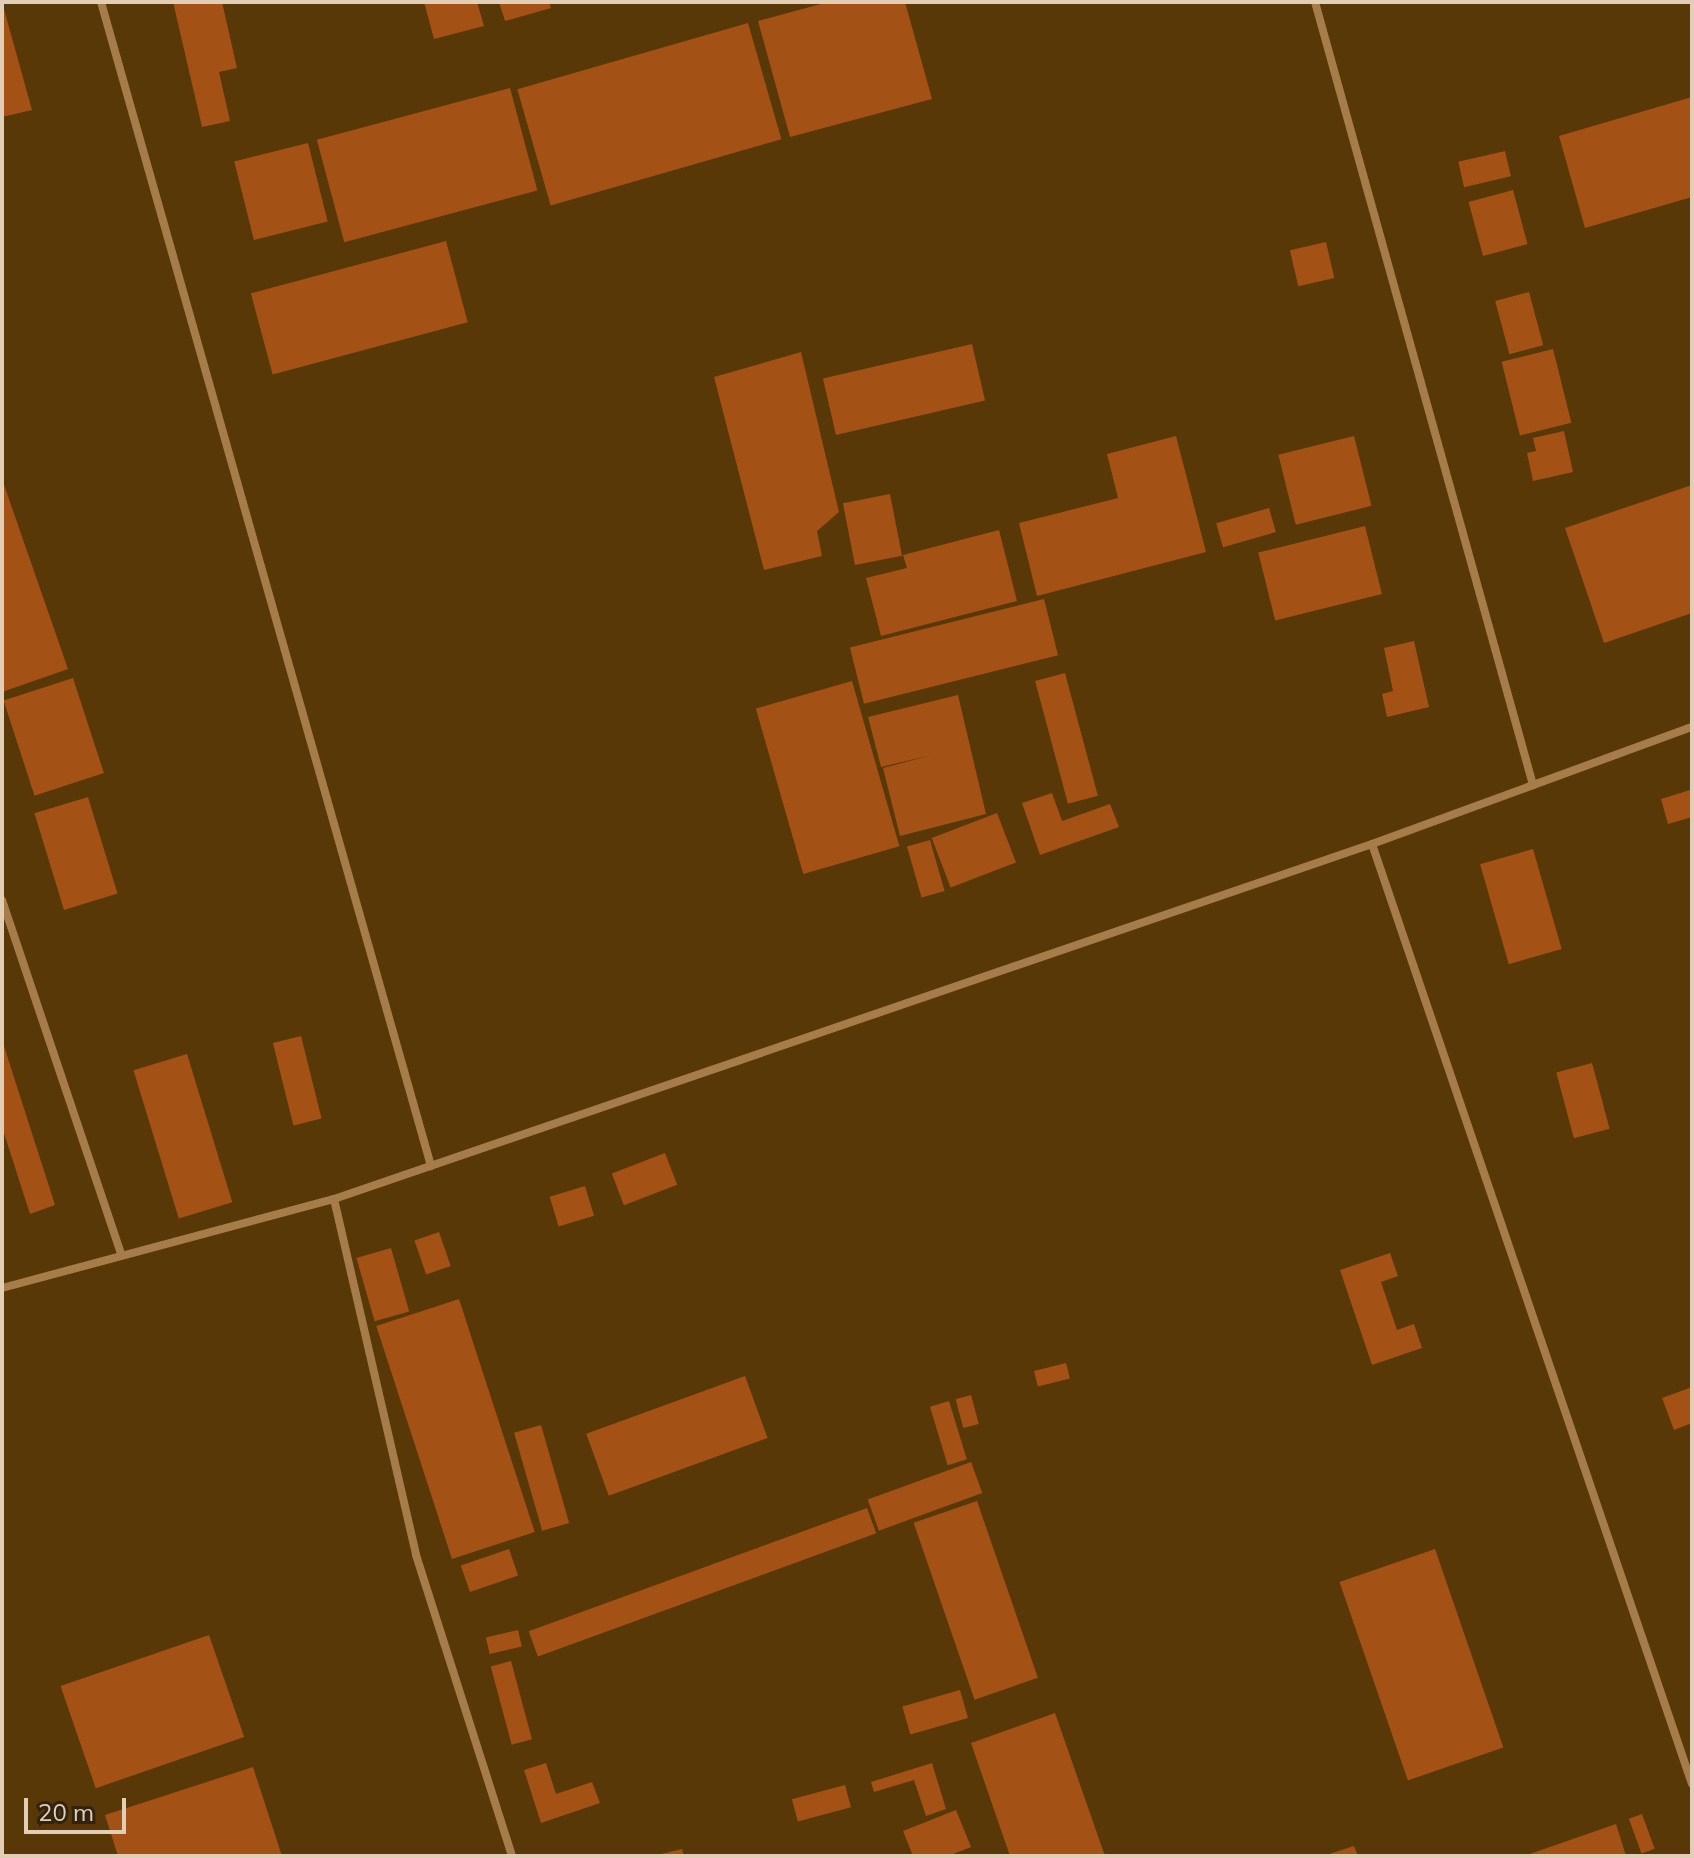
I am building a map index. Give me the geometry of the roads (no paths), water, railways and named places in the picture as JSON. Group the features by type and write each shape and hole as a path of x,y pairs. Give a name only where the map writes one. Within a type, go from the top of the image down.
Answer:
{"street":[{"path":"101,2 431,1166"},
{"path":"1315,2 1533,785"},
{"path":"2,1288 121,1253 334,1199 1372,844 1692,727"},
{"path":"1372,844 1692,1784"},
{"path":"2,900 121,1253"},
{"path":"334,1199 416,1555 512,1856"}]}
